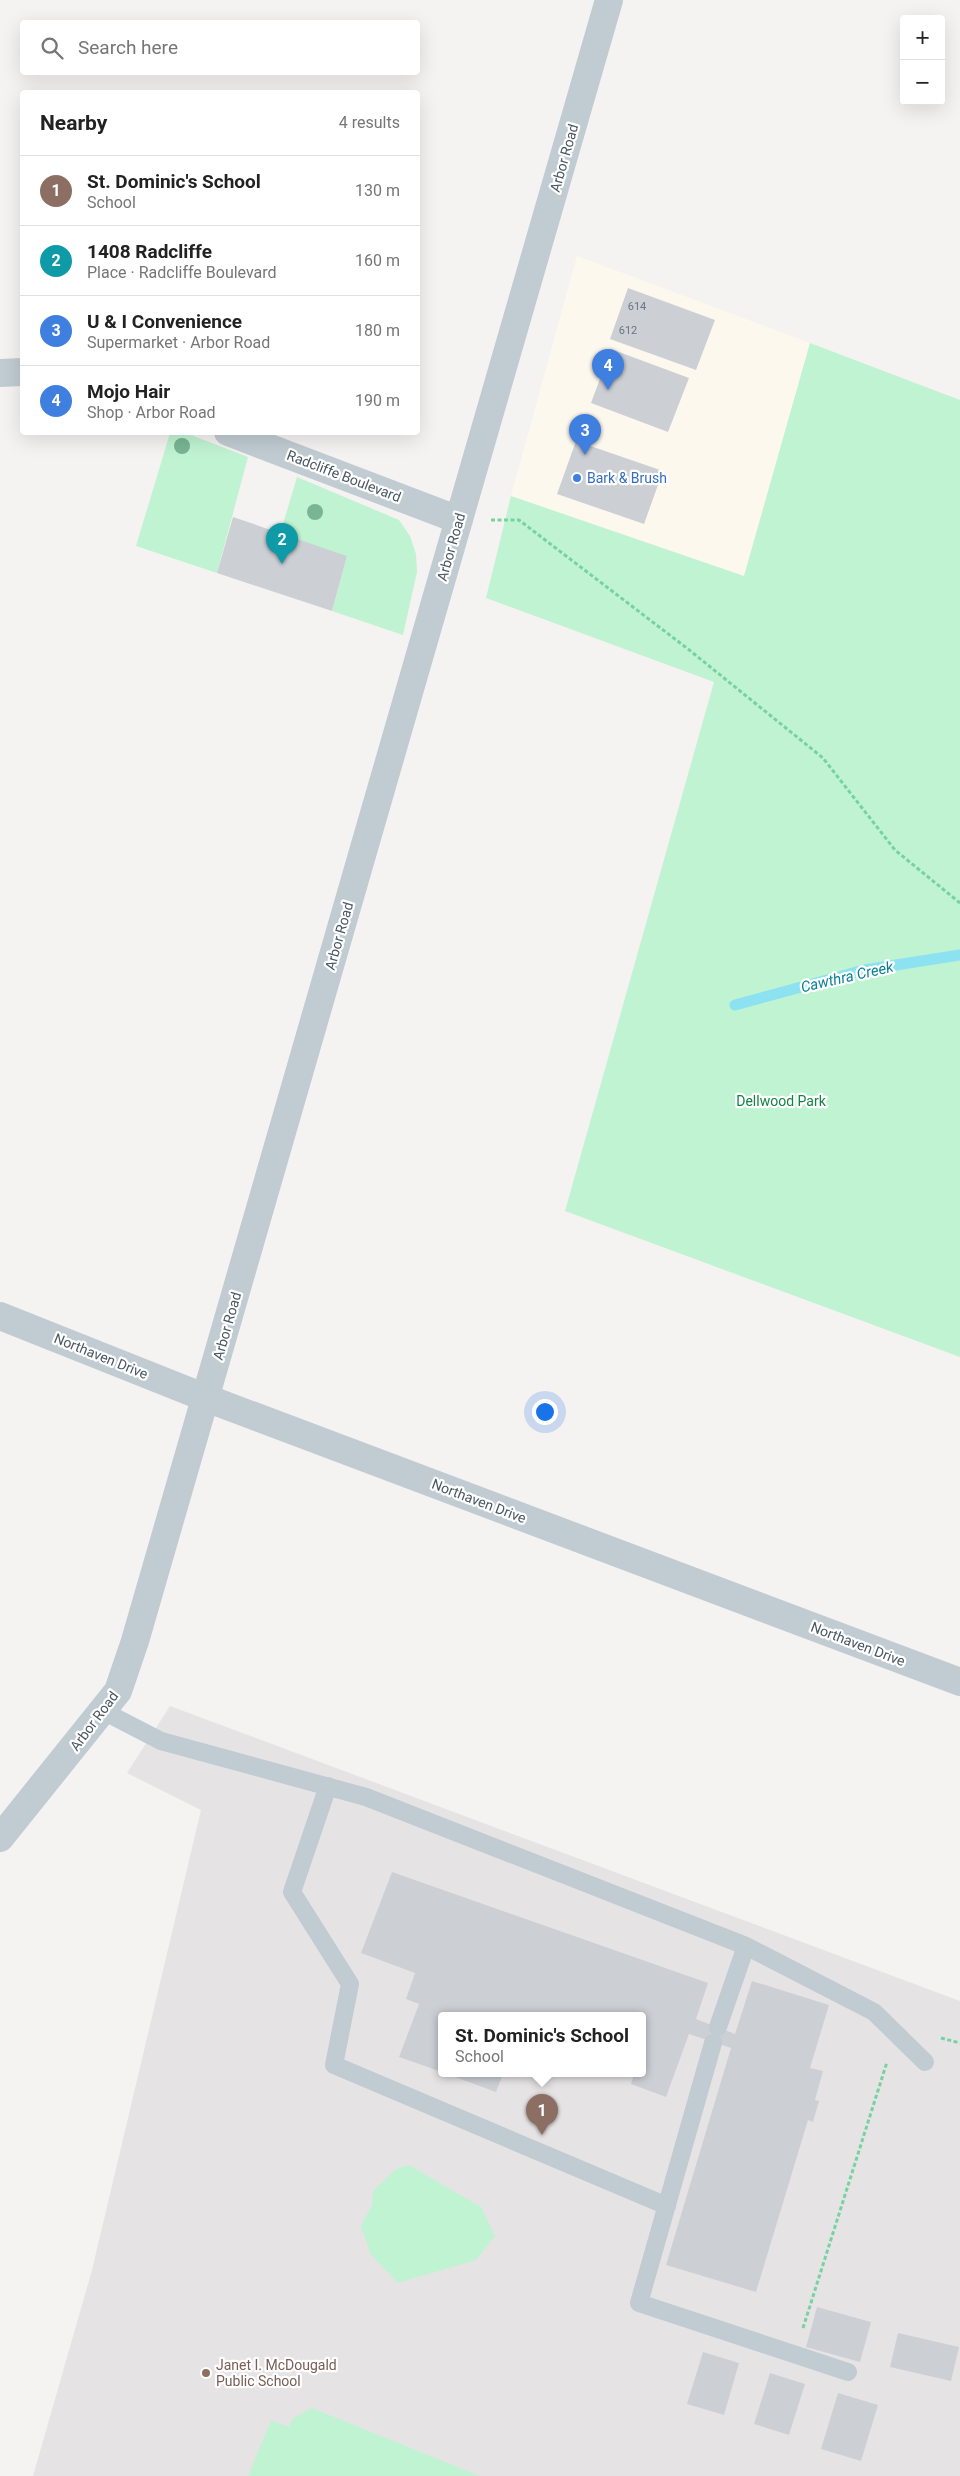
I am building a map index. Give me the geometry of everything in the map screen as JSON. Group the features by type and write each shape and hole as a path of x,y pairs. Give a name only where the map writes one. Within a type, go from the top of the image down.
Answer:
{"street":[{"name":"Arbor Road","path":"0,1838 118,1691 135,1641 609,0"},
{"path":"0,373 20,372"},
{"name":"Radcliffe Boulevard","path":"236,435 459,520"},
{"name":"Northaven Drive","path":"0,1316 206,1398 960,1682"}],"lane":[{"path":"103,1711 161,1741 366,1797 746,1946 874,2012 925,2062"},
{"path":"328,1786 292,1892 316,1926 350,1984 334,2066 667,2206"},
{"path":"746,1946 716,2035 639,2303 848,2372"}],"path":[{"path":"459,520 520,520 688,649 823,758 895,850 960,903"},
{"path":"795,2355 886,2064 909,2046 936,2036 960,2043"}],"shaded area":[{"path":"577,256 810,343 744,576 511,496"},
{"path":"170,1706 960,2001 960,2476 33,2476 92,2270 201,1810 127,1773"}],"green space":[{"name":"Dellwood Park","path":"810,343 960,400 960,1357 565,1211 714,682 486,598 511,496 744,576"},
{"path":"169,435 191,435 248,457 217,573 136,546"},
{"path":"297,477 399,520 410,536 416,554 417,572 403,635 332,611 347,556 280,534"},
{"path":"409,2165 481,2207 495,2236 476,2260 398,2283 371,2255 361,2226 372,2205 373,2191 396,2169"},
{"path":"312,2408 480,2476 248,2476 271,2420 289,2427 292,2419"}],"building":[{"path":"628,288 715,320 696,370 610,339"},
{"path":"611,349 689,378 668,432 591,403"},
{"path":"576,441 663,471 644,524 557,494"},
{"path":"233,517 347,556 332,611 217,573"},
{"path":"392,1872 708,1983 696,2019 735,2034 752,1981 829,2005 810,2068 823,2071 815,2100 819,2101 813,2122 808,2120 756,2292 666,2265 731,2048 689,2034 666,2097 631,2084 633,2077 646,2077 646,2012 438,2012 438,2071 399,2057 419,2004 406,1999 415,1973 361,1953"},
{"path":"455,2077 502,2077 496,2092"},
{"path":"817,2307 871,2322 860,2362 806,2347"},
{"path":"898,2333 959,2347 951,2381 890,2367"},
{"path":"703,2352 739,2363 724,2415 687,2404"},
{"path":"770,2373 805,2384 789,2435 754,2424"},
{"path":"838,2393 878,2405 861,2461 821,2449"}],"waterway":[{"name":"Cawthra Creek","path":"735,1005 864,970 960,955"}],"place":[{"name":"Mojo Hair","path":"608,390"},
{"name":"U & I Convenience","path":"585,455"},
{"name":"Bark & Brush","path":"577,478"},
{"name":"1408 Radcliffe","path":"282,564"},
{"name":"St. Dominic's School","path":"542,2135"},
{"name":"Janet I. McDougald Public School","path":"206,2373"}]}
